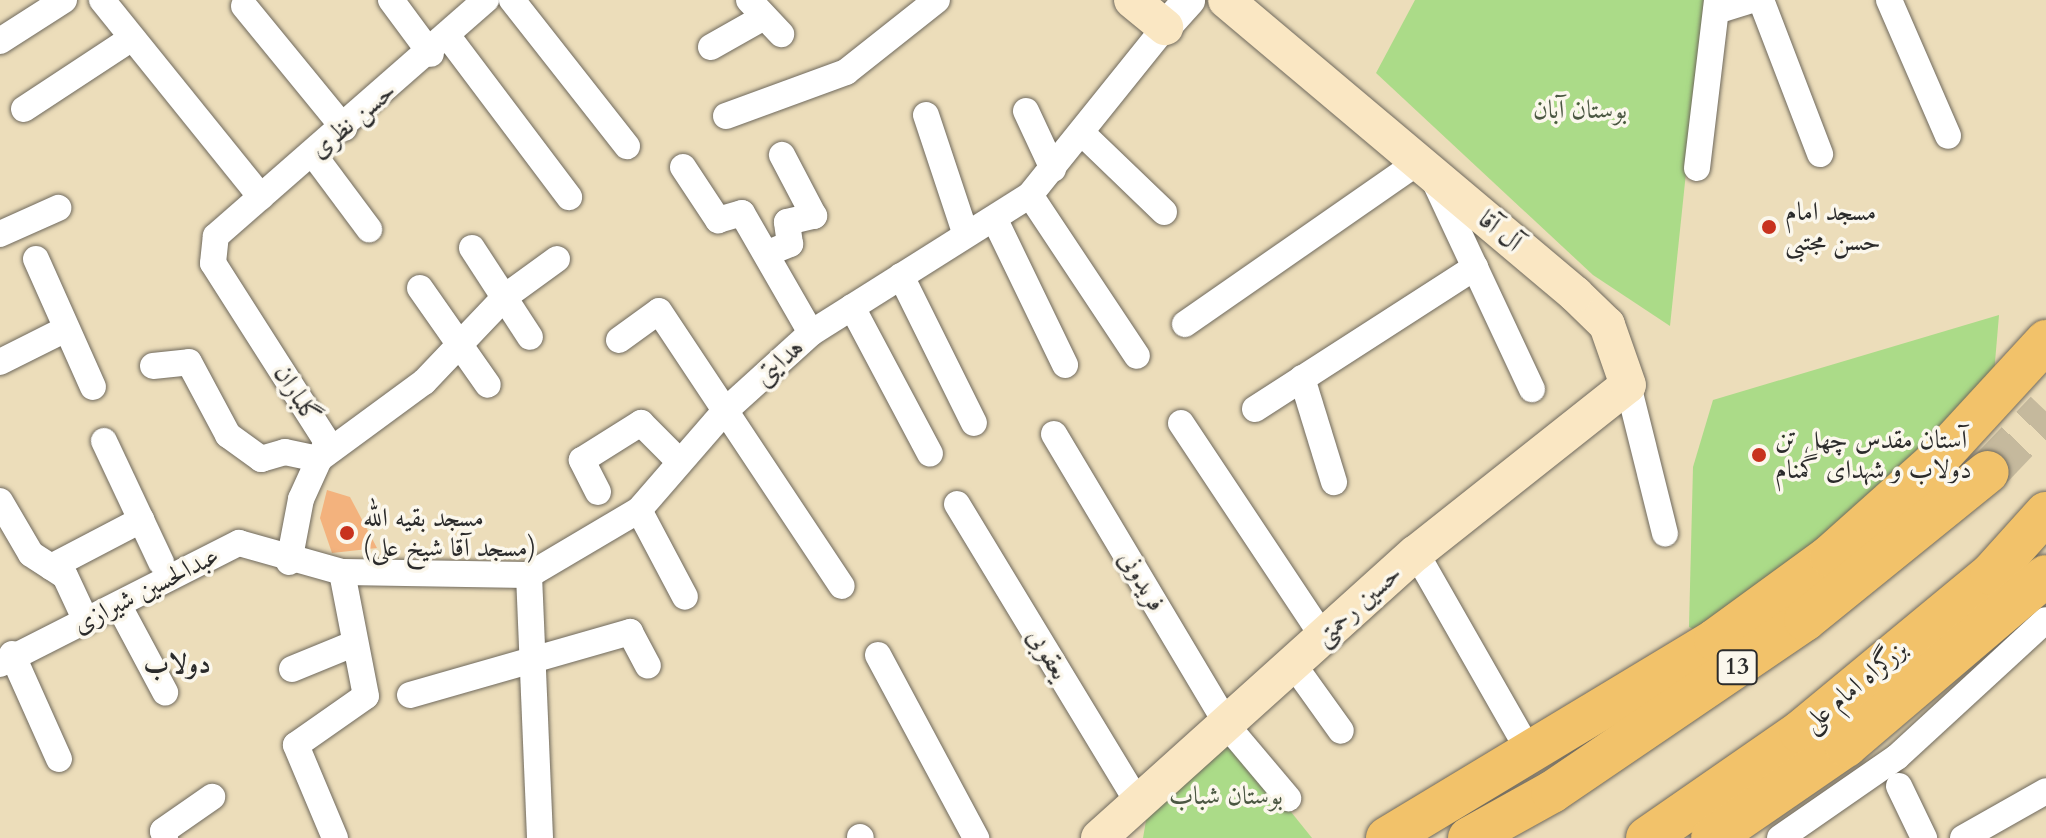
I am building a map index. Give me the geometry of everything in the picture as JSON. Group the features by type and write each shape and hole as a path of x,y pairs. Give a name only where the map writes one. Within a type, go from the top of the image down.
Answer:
{"highway":[{"path":"1387,838 1715,640 1830,556 1934,463 2046,341"},
{"name":"13","path":"1469,838 1552,792 1805,620 1988,472"},
{"name":"بزرگراه امام علی","path":"1647,838 1800,732 1991,574 2046,513"},
{"path":"1712,838 1846,746 2046,576"}],"main road":[{"path":"1132,0 1165,27"},
{"name":"آل آقا","path":"1226,0 1607,325 1628,385"},
{"name":"حسین رحمتی","path":"1099,838 1134,821 1293,664 1416,553 1628,385"}],"street":[{"path":"0,41 64,0"},
{"path":"102,0 261,197"},
{"path":"391,0 440,46 569,197"},
{"name":"حسن نظری","path":"216,236 440,46 486,0"},
{"path":"512,0 627,146"},
{"path":"726,116 846,72 937,0"},
{"path":"1165,27 1189,0"},
{"path":"1697,168 1717,6 1751,0"},
{"path":"1761,0 1820,154"},
{"path":"1889,0 1948,136"},
{"path":"244,6 344,128"},
{"path":"711,47 765,17"},
{"name":"هدایتی","path":"529,575 639,510 724,412 811,333 995,220 1030,195 1084,135 1165,27"},
{"path":"24,109 132,38"},
{"path":"1026,111 1053,169"},
{"path":"926,115 966,235"},
{"path":"1084,135 1164,212"},
{"path":"313,154 369,229"},
{"path":"768,253 790,244 787,222 814,216 782,155"},
{"path":"683,167 718,220 742,213 768,253 811,333"},
{"path":"1185,324 1425,167 1532,389"},
{"path":"1030,195 1137,356"},
{"path":"0,234 58,208"},
{"path":"995,220 1065,365"},
{"name":"گلباران","path":"216,236 213,263 327,442 301,499 289,562"},
{"path":"472,248 530,337"},
{"path":"36,259 93,387"},
{"path":"153,366 189,362 228,435 261,459 285,452 319,459 424,382 459,341 506,296 557,259"},
{"path":"1255,409 1475,267"},
{"path":"901,276 974,423"},
{"path":"420,288 488,385"},
{"path":"852,307 930,454"},
{"path":"619,340 659,311 842,586"},
{"path":"0,362 66,329"},
{"path":"1302,378 1334,482"},
{"name":"آل آقا","path":"1628,385 1665,533"},
{"path":"598,492 582,460 641,423 679,461"},
{"path":"1181,423 1323,637"},
{"name":"فریدونی","path":"1054,434 1229,728 1288,798"},
{"path":"104,441 161,562"},
{"path":"0,501 31,554 65,576 86,621"},
{"name":"یعقوبی","path":"957,504 1134,821"},
{"path":"639,510 685,597"},
{"path":"51,567 141,520"},
{"name":"عبدالحسین شیرازی","path":"6,659 119,606 239,543 289,562 342,572"},
{"path":"1416,553 1528,749"},
{"path":"335,838 296,745 366,696 353,644 342,572 529,575 540,838"},
{"path":"119,606 165,692"},
{"path":"1780,838 1897,757 2046,620"},
{"path":"410,695 533,664 630,632 648,666"},
{"path":"292,669 353,644"},
{"path":"878,655 976,838"},
{"path":"6,659 59,759"},
{"path":"1293,664 1341,731"},
{"path":"1899,786 1924,838"},
{"path":"1963,838 2046,791"},
{"path":"165,838 163,831 212,797"}],"green space":[{"name":"بوستان آبان","path":"1415,0 1704,0 1670,326 1593,275 1376,73"},
{"path":"1999,315 1994,374 1886,498 1717,641 1689,627 1693,467 1713,400"},
{"name":"بوستان شباب","path":"1230,736 1312,838 1143,838 1147,815"}],"building":[{"name":"مسجد بقیه الله (مسجد آقا شیخ علی)","path":"327,490 350,497 377,548 332,553 320,518"}],"tunnel":[{"path":"1988,472 2046,411"}],"place":[{"name":"مسجد امام حسن مجتبی","path":"1769,227"},
{"name":"آستان مقدس چهل تن دولاب و شهدای گمنام","path":"1759,455"},
{"name":"مسجد بقیه الله (مسجد آقا شیخ علی)","path":"347,533"}],"district":[{"name":"دولاب","path":"177,664"}]}
